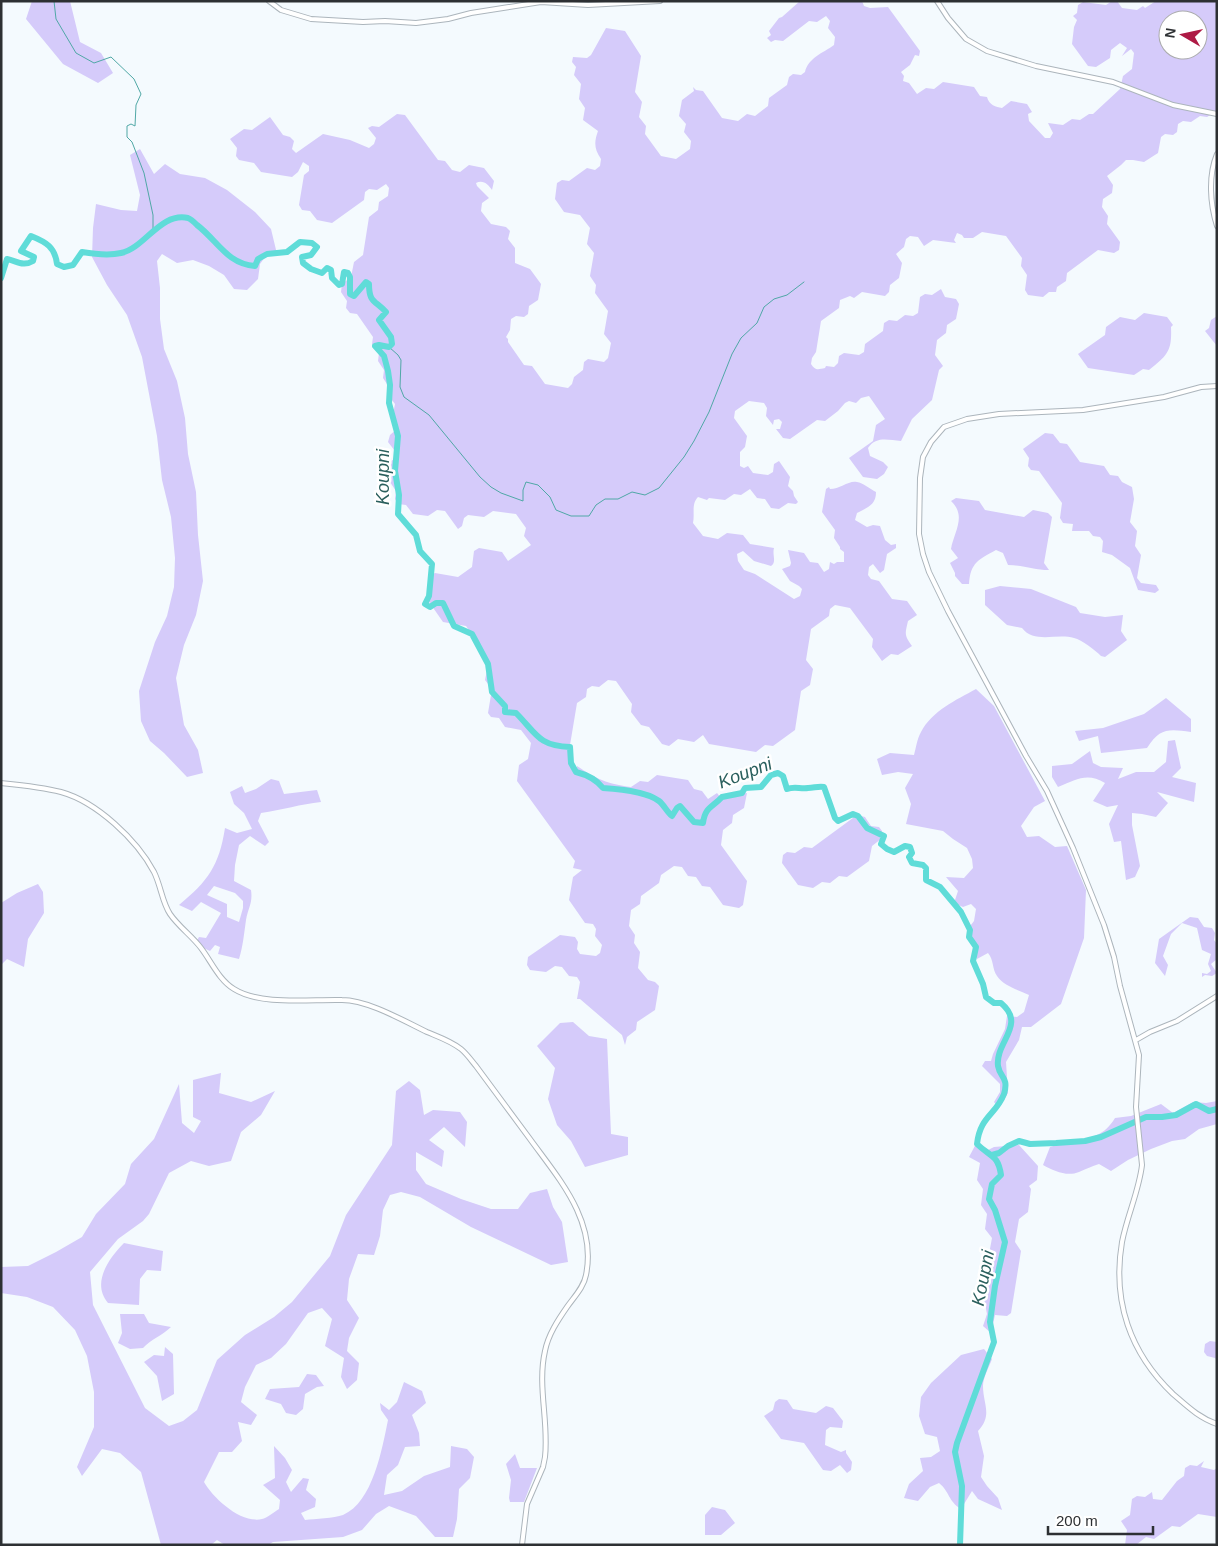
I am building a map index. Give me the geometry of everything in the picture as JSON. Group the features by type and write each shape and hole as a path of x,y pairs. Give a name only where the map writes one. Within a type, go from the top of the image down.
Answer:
{"street":[{"path":"269,1 281,10 311,19 363,22 416,22 448,19 470,13 541,2 588,5 660,1"},
{"path":"937,1 948,18 966,39 987,51 1036,66 1113,82 1173,105 1217,114"},
{"path":"1217,154 1213,166 1211,193 1217,226"},
{"path":"1217,381 1215,386 1201,387 1164,397 1082,410 999,414 967,419 944,427 931,442 924,457 920,478 919,534 928,567 948,610 1026,756 1047,791 1073,848 1104,925 1136,1040 1140,1064 1137,1115 1142,1165 1128,1216 1120,1259 1121,1294 1130,1334 1142,1358 1165,1386 1191,1410 1217,1424"},
{"path":"1,784 43,788 66,793 89,805 120,828 136,846 154,872 165,904 174,919 199,945 220,975 232,988 269,999 356,1001 405,1020 455,1045 476,1066 559,1178 583,1222 587,1244 586,1274 580,1290 552,1333 545,1349 542,1377 546,1442 545,1460 525,1513 522,1545"},
{"path":"1136,1040 1177,1021 1217,996"}],"shaded area":[{"path":"32,1 70,1 80,42 101,53 113,73 98,83 63,64 26,19"},
{"path":"800,1 862,1 864,6 870,8 888,7 920,51 919,56 915,55 910,65 901,72 904,76 903,81 909,83 917,94 926,88 934,89 943,82 974,87 980,96 987,97 991,104 997,107 1002,108 1011,101 1027,104 1032,112 1028,114 1029,121 1045,138 1050,138 1053,133 1048,123 1063,125 1072,119 1080,120 1089,114 1093,114 1120,89 1123,76 1132,69 1134,53 1131,49 1122,56 1127,48 1120,43 1111,50 1110,58 1096,67 1088,66 1072,44 1074,27 1077,20 1073,16 1077,13 1078,5 1083,2 1106,5 1112,1 1117,1 1122,8 1137,10 1143,6 1145,8 1156,1 1217,1 1217,111 1207,117 1200,116 1191,122 1183,121 1178,124 1177,132 1173,135 1165,134 1161,137 1158,153 1144,162 1126,160 1107,176 1113,185 1112,193 1103,199 1102,207 1108,216 1107,224 1120,242 1119,250 1114,253 1098,250 1067,273 1066,281 1057,287 1056,292 1049,292 1043,297 1028,295 1025,290 1027,275 1021,266 1022,258 1006,236 982,232 973,238 964,238 957,233 954,240 956,243 933,240 924,246 918,237 910,236 906,239 904,247 896,254 902,263 899,278 890,285 889,292 885,296 862,292 854,298 850,296 840,300 839,308 821,321 816,352 811,364 816,369 825,368 826,366 834,367 838,363 839,356 844,353 859,355 864,352 865,344 883,331 884,323 889,320 897,321 905,315 913,316 918,313 920,297 925,294 932,295 941,289 945,297 956,299 959,304 956,319 947,325 946,333 937,340 935,355 943,366 939,370 932,400 912,419 901,441 879,440 868,448 870,456 883,462 888,467 884,474 877,479 863,477 849,458 873,441 876,425 885,419 869,396 861,398 856,403 849,401 845,403 825,421 817,420 790,439 783,438 776,429 780,429 782,422 779,419 774,420 773,425 766,416 767,408 764,403 749,401 735,411 734,418 747,436 745,447 740,452 740,466 744,468 748,466 753,473 768,475 773,472 774,464 779,461 790,477 788,486 793,491 798,502 796,504 788,503 779,509 771,508 765,499 757,498 750,489 741,495 734,494 725,500 709,498 707,500 698,497 694,506 693,523 703,536 718,539 727,533 743,535 750,544 774,548 774,562 771,566 754,561 743,551 737,554 738,561 744,570 755,574 794,599 800,596 802,589 790,581 782,569 790,566 791,563 788,550 804,553 810,562 818,563 824,572 829,569 830,562 834,564 844,562 844,552 840,549 834,538 835,530 822,512 826,489 829,487 834,489 854,482 864,485 876,492 875,500 871,505 857,513 855,520 867,527 873,525 880,526 885,540 891,545 896,544 896,548 887,554 884,570 880,573 873,564 869,567 868,575 871,579 879,581 892,599 907,601 917,615 908,621 906,629 906,637 912,646 898,655 891,654 882,661 872,647 873,639 850,608 835,605 830,609 829,616 811,629 806,660 813,669 810,685 801,691 795,730 773,746 765,745 756,752 709,744 703,735 694,742 678,739 669,746 662,744 649,727 641,725 631,712 632,704 616,681 608,680 599,687 592,686 587,689 586,697 577,703 568,757 577,769 577,766 602,780 631,787 640,781 648,782 657,775 688,780 694,789 702,791 708,799 717,793 721,798 747,793 744,808 733,815 732,823 723,830 721,845 747,881 743,905 739,908 723,905 710,887 702,886 696,877 688,876 682,867 674,866 661,875 659,883 641,896 640,904 631,910 629,926 635,935 634,943 640,952 638,968 648,980 655,982 659,986 655,1010 637,1022 636,1030 627,1037 625,1045 622,1035 580,999 577,999 580,982 577,977 569,976 562,967 555,966 546,972 530,970 527,965 528,957 560,935 575,937 580,954 596,956 600,953 602,945 595,936 596,929 593,924 585,923 569,900 573,877 582,870 573,868 575,861 517,781 519,765 528,759 531,743 521,730 505,727 499,718 491,717 488,713 492,689 485,680 488,665 481,656 482,648 466,626 443,622 427,599 430,576 435,573 458,577 472,567 474,551 479,548 502,552 508,561 531,545 524,536 526,528 516,514 493,511 484,517 468,515 464,518 462,526 458,529 445,511 437,510 428,516 413,514 406,505 398,504 395,499 396,491 390,482 391,474 385,466 394,459 395,451 388,442 390,435 398,428 392,419 395,404 388,395 389,387 383,378 384,370 378,361 379,353 372,344 373,337 357,314 350,313 346,308 347,301 341,292 342,284 351,277 354,262 363,255 369,217 378,210 379,202 388,196 389,188 386,184 377,190 369,189 365,192 364,200 332,223 317,220 310,211 302,210 299,205 304,175 309,171 309,166 303,162 298,172 292,177 261,172 254,163 239,160 236,156 237,148 230,139 244,129 252,130 270,117 283,135 290,137 294,141 292,149 296,153 323,134 350,140 369,148 374,144 376,138 368,128 372,126 379,127 397,114 405,115 438,160 445,161 452,170 460,172 469,165 484,168 494,181 492,190 483,182 476,183 489,198 482,203 481,211 491,224 506,227 510,231 508,239 515,248 515,263 530,269 541,284 538,300 529,306 528,314 524,317 516,316 511,319 510,330 506,337 524,365 532,366 545,384 568,388 572,384 574,377 583,370 584,362 588,359 604,362 608,358 611,343 604,334 608,311 595,293 596,285 590,276 594,253 587,244 590,228 580,215 564,212 555,199 557,183 562,180 569,181 587,168 595,170 600,166 601,159 595,145 598,131 583,120 585,108 579,99 581,84 574,75 576,67 572,62 573,57 587,58 591,55 606,28 625,31 641,56 635,92 642,102 639,117 646,126 645,134 661,156 676,159 690,149 691,141 684,132 686,124 679,116 682,100 694,91 693,87 696,90 703,91 722,118 738,121 747,114 755,116 768,106 769,98 787,85 789,77 793,74 801,75 816,56 834,45 835,37 828,28 830,21 826,16 817,22 809,21 783,41 775,40 771,42 767,38 771,35 769,31 779,18"},
{"path":"140,149 154,174 165,164 180,174 205,178 227,190 255,212 271,229 277,254 268,253 260,264 258,279 247,290 234,289 224,275 209,266 193,260 177,263 162,254 157,261 160,288 160,319 164,349 177,381 185,418 188,454 196,492 203,581 196,615 184,645 176,678 184,725 198,750 203,773 187,777 150,741 141,721 139,691 155,642 167,616 174,587 175,558 171,517 162,480 157,436 142,357 127,315 107,285 92,257 96,204 121,210 137,211 140,195 130,155"},
{"path":"1144,313 1167,317 1173,325 1171,327 1171,342 1168,352 1161,360 1149,370 1143,369 1134,375 1088,368 1078,354 1105,335 1106,327 1120,317 1135,320"},
{"path":"1217,316 1217,346 1205,331 1209,328 1211,320"},
{"path":"1045,433 1053,434 1060,443 1067,444 1080,462 1104,466 1110,475 1118,476 1122,482 1132,487 1134,499 1130,522 1137,531 1135,546 1141,555 1137,578 1141,583 1156,585 1159,590 1155,593 1138,590 1130,568 1112,555 1102,552 1103,541 1100,537 1093,536 1089,531 1072,531 1073,524 1063,523 1060,518 1062,503 1039,471 1031,470 1028,466 1029,458 1023,449"},
{"path":"956,498 979,501 985,510 1024,517 1033,510 1048,513 1052,517 1044,563 1049,570 1008,565 1003,553 996,550 976,562 971,571 969,584 962,584 955,576 950,563 958,558 951,549 959,518 956,507 951,501"},
{"path":"1000,586 1031,589 1076,607 1080,613 1105,617 1123,615 1121,631 1127,640 1105,657 1074,638 1033,636 1022,628 1007,625 985,605 985,590"},
{"path":"976,689 994,706 1045,801 1034,807 1021,826 1027,837 1039,836 1055,847 1067,846 1086,890 1084,938 1061,1004 1031,1027 1022,1027 1019,1040 1006,1062 1008,1093 999,1108 994,1102 1000,1092 1000,1084 982,1066 985,1061 991,1061 1005,1029 1007,1016 1017,1017 1024,1012 1029,995 1000,979 995,973 988,953 977,959 967,930 974,921 976,909 971,904 963,907 954,903 958,891 946,877 964,878 973,868 972,859 967,848 943,831 906,824 911,804 905,788 913,774 898,772 882,775 877,759 890,753 914,755 920,735 931,718 945,707"},
{"path":"1166,698 1191,719 1191,732 1165,731 1156,737 1147,748 1101,753 1098,736 1079,741 1075,731 1103,728 1144,714"},
{"path":"1175,740 1181,768 1172,777 1196,783 1194,802 1157,792 1168,803 1156,817 1132,813 1132,825 1140,866 1135,877 1126,880 1121,841 1114,842 1109,824 1118,805 1107,807 1093,801 1105,783 1093,778 1082,778 1058,787 1052,777 1052,766 1072,764 1090,751 1093,763 1101,767 1123,768 1118,779 1136,772 1154,772 1166,762 1168,741"},
{"path":"271,779 279,781 284,794 317,790 321,802 261,813 258,821 269,842 265,846 250,836 239,845 234,881 251,890 251,902 239,959 218,954 220,947 215,945 210,951 195,944 199,937 206,938 221,913 201,902 192,911 179,905 198,888 211,872 219,853 225,828 237,833 252,829 244,813 234,804 230,792 242,786 245,793 256,789","holes":["214,886 235,893 243,901 239,922 227,917 227,904 207,895"]},
{"path":"857,815 865,817 871,826 879,827 882,831 881,839 872,846 869,861 847,877 839,876 830,883 822,882 813,888 798,885 782,863 783,855 787,852 795,853 804,847 812,848"},
{"path":"38,884 43,892 44,913 28,939 24,967 7,959 1,965 1,903 17,893"},
{"path":"1190,917 1198,918 1204,927 1212,928 1215,933 1214,940 1217,944 1217,959 1211,964 1217,973 1212,976 1205,975 1202,977 1202,973 1207,974 1211,971 1208,964 1211,954 1202,950 1197,928 1182,923 1171,934 1163,956 1168,965 1165,976 1155,963 1159,939"},
{"path":"573,1022 589,1036 607,1039 611,1134 628,1137 628,1155 585,1167 571,1141 557,1125 548,1099 555,1068 537,1046 560,1023"},
{"path":"221,1073 219,1093 251,1102 275,1091 261,1115 241,1132 231,1161 209,1166 191,1161 169,1173 149,1214 143,1221 118,1239 90,1272 93,1305 145,1408 169,1426 183,1421 197,1410 217,1360 245,1335 274,1317 292,1302 330,1256 346,1215 392,1145 396,1091 409,1081 420,1090 424,1115 433,1110 460,1112 467,1122 465,1147 444,1127 429,1140 444,1151 442,1167 416,1152 416,1170 426,1184 491,1209 518,1209 530,1193 547,1189 553,1207 562,1222 568,1262 551,1265 471,1227 420,1197 401,1192 390,1195 383,1210 380,1236 374,1255 358,1254 349,1279 347,1300 359,1318 349,1338 347,1351 359,1363 357,1380 347,1389 341,1377 344,1358 325,1346 332,1319 322,1308 308,1313 286,1344 271,1358 256,1365 245,1387 241,1402 257,1415 251,1425 238,1422 242,1441 232,1452 219,1452 204,1482 221,1502 237,1514 254,1520 266,1517 279,1509 280,1500 263,1485 275,1478 274,1446 285,1458 292,1470 286,1482 291,1492 303,1478 309,1479 306,1490 316,1499 315,1507 301,1513 305,1520 343,1515 362,1499 369,1487 379,1459 388,1420 381,1410 380,1403 389,1410 397,1402 404,1382 422,1391 426,1403 412,1415 419,1433 420,1446 405,1447 398,1465 387,1475 384,1495 402,1491 424,1476 450,1467 451,1446 467,1449 474,1457 470,1478 459,1489 457,1519 453,1537 435,1537 416,1516 389,1506 376,1514 362,1530 343,1537 273,1542 268,1545 225,1545 217,1540 211,1545 161,1545 141,1472 120,1453 102,1449 82,1476 77,1467 94,1427 94,1392 87,1356 75,1330 53,1307 27,1297 1,1293 1,1267 28,1266 82,1237 96,1214 125,1184 131,1164 154,1139 179,1084 182,1123 194,1133 201,1121 193,1117 193,1080"},
{"path":"1217,1101 1217,1124 1199,1129 1185,1139 1172,1141 1151,1149 1111,1171 1099,1164 1074,1173 1065,1174 1043,1165 1050,1147 1097,1135 1106,1129 1115,1118 1131,1116 1161,1104 1173,1113 1193,1102 1206,1103"},
{"path":"977,1142 988,1150 994,1147 1019,1145 1038,1166 1037,1180 1029,1186 1031,1189 1028,1212 1019,1219 1015,1242 1021,1251 1011,1313 1007,1316 995,1315 991,1333 983,1326 987,1314 983,1286 992,1238 985,1229 987,1214 981,1205 983,1189 977,1180 980,1163 969,1157"},
{"path":"124,1243 163,1251 161,1271 147,1270 140,1279 139,1305 108,1303 101,1287 104,1271 108,1263"},
{"path":"120,1314 144,1314 149,1323 171,1327 143,1348 130,1349 118,1343 122,1333"},
{"path":"1210,1341 1217,1342 1217,1360 1207,1356 1204,1352 1205,1344"},
{"path":"165,1347 173,1354 174,1394 162,1401 157,1376 144,1362 154,1355 164,1356"},
{"path":"984,1349 992,1359 983,1383 986,1409 985,1420 978,1431 984,1456 981,1477 998,1498 1002,1510 978,1499 972,1491 961,1509 939,1483 930,1487 918,1501 904,1498 909,1484 923,1471 920,1458 931,1457 940,1451 937,1437 925,1434 919,1416 921,1397 931,1383 961,1355"},
{"path":"307,1374 316,1375 324,1386 317,1387 305,1394 303,1409 296,1415 286,1413 281,1404 265,1399 270,1389 299,1387"},
{"path":"779,1399 787,1400 793,1409 816,1413 826,1406 833,1408 843,1421 842,1428 830,1427 826,1430 825,1445 841,1452 846,1450 852,1462 851,1470 847,1473 840,1465 831,1471 823,1470 804,1443 781,1439 764,1416 773,1410 775,1402"},
{"path":"515,1454 520,1468 537,1468 524,1502 510,1502 509,1498 511,1480 506,1464"},
{"path":"1204,1461 1201,1467 1214,1470 1217,1468 1217,1517 1198,1514 1180,1527 1172,1526 1154,1539 1146,1537 1136,1545 1125,1545 1127,1530 1121,1521 1130,1515 1132,1499 1137,1496 1145,1497 1152,1492 1153,1499 1162,1500 1177,1481 1184,1476 1185,1468 1190,1465 1197,1466"},
{"path":"712,1507 725,1510 735,1523 721,1535 705,1535 705,1515"}],"waterway":[{"path":"54,1 56,19 76,53 94,63 111,57 134,79 141,94 136,105 135,126 131,124 127,126 127,137 132,142 144,173 153,215 153,232"},
{"name":"Koupni","path":"1,278 7,259 23,264 33,261 34,257 21,251 31,236 49,246 54,253 57,264 64,267 73,265 82,252 111,254 130,250 161,225 169,220 178,218 188,218 230,256 237,261 255,266 258,259 267,254 287,252 300,242 312,243 317,247 311,255 302,257 303,263 311,269 322,273 327,268 331,270 332,278 339,285 342,284 344,272 348,273 350,277 350,294 354,296 366,282 369,284 371,298 386,312 379,320 391,337 392,344 389,347 375,346 384,356 388,371 390,385 389,403 398,436 395,471 399,495 398,514 416,535 420,551 432,564 429,596 425,604 430,607 436,603 443,603 454,626 472,634 488,664 492,692 505,706 505,712 516,713 544,741 570,747 571,763 576,772 598,782 603,788 632,791 647,795 659,801 672,816 680,806 694,822 703,823 707,811 722,797 742,793 745,788 761,787 771,775 778,773 783,776 787,789 824,787 835,818 838,821 853,814 858,816 867,828 884,836 881,844 887,849 894,852 905,846 910,847 912,853 909,857 912,863 923,865 926,868 926,880 940,887 961,912 970,930 969,937 976,947 973,961 983,984 986,997 994,1003 1001,1003 1008,1011 1011,1026 998,1057 999,1070 1005,1084 1004,1094 997,1107 981,1127 977,1144 996,1159 1000,1168 1001,1175 992,1184 989,1199 995,1210 1005,1242 995,1286 990,1322 994,1342 955,1452 962,1486 960,1545"},
{"path":"389,347 401,360 400,387 404,397 429,415 480,477 491,487 523,501 523,490 526,482 538,485 550,497 556,510 571,516 589,516 596,505 605,499 618,499 632,492 645,495 659,488 684,457 694,441 709,412 732,354 741,338 757,323 764,307 774,299 787,295 804,282"},
{"path":"992,1155 1019,1141 1030,1144 1085,1141 1101,1137 1146,1117 1176,1115 1196,1104 1209,1111 1217,1109"}]}
